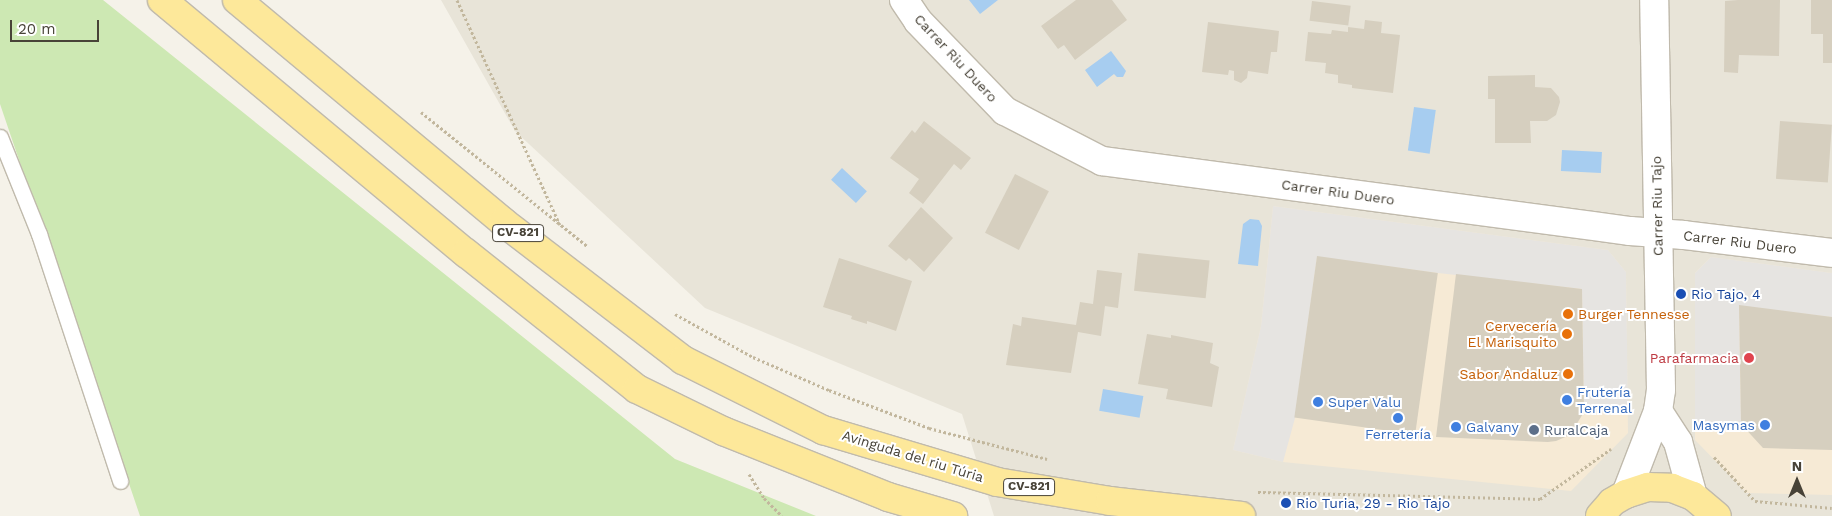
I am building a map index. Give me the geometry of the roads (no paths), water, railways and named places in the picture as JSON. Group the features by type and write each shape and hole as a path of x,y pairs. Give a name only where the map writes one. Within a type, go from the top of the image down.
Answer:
{"main road":[{"path":"162,0 466,253 637,388 732,435 888,497 953,516"},
{"name":"Avinguda del riu Túria","path":"237,0 503,222 683,360 823,430 997,482 1110,501 1247,504"},
{"path":"1596,515 1626,494 1648,487 1672,488 1693,496 1717,516"}],"street":[{"name":"Carrer Riu Duero","path":"904,0 918,20 1005,110 1102,160 1658,233 1832,253"},
{"name":"Carrer Riu Tajo","path":"1626,494 1658,411 1661,390 1654,0"},
{"path":"1658,411 1678,442 1693,496"}],"lane":[{"path":"0,137 40,234 120,481"}],"water":[{"path":"969,0 998,0 980,14"},
{"path":"1111,51 1126,71 1123,77 1117,77 1114,74 1097,87 1085,70"},
{"path":"1414,107 1436,110 1430,154 1408,151"},
{"path":"1562,150 1602,152 1601,173 1561,171"},
{"path":"842,168 867,191 856,203 831,180"},
{"path":"1250,219 1259,220 1262,226 1258,266 1238,264 1243,224"},
{"path":"1103,389 1143,396 1140,418 1099,411"}],"place":[{"name":"Rio Tajo, 4","path":"1681,294"},
{"name":"Burger Tennesse","path":"1568,314"},
{"name":"Cervecería El Marisquito","path":"1567,334"},
{"name":"Parafarmacia","path":"1749,358"},
{"name":"Sabor Andaluz","path":"1568,374"},
{"name":"Frutería Terrenal","path":"1567,400"},
{"name":"Super Valu","path":"1318,402"},
{"name":"Ferretería","path":"1398,418"},
{"name":"Masymas","path":"1765,425"},
{"name":"Galvany","path":"1456,427"},
{"name":"RuralCaja","path":"1534,430"},
{"name":"Rio Turia, 29 - Rio Tajo","path":"1286,503"}]}
